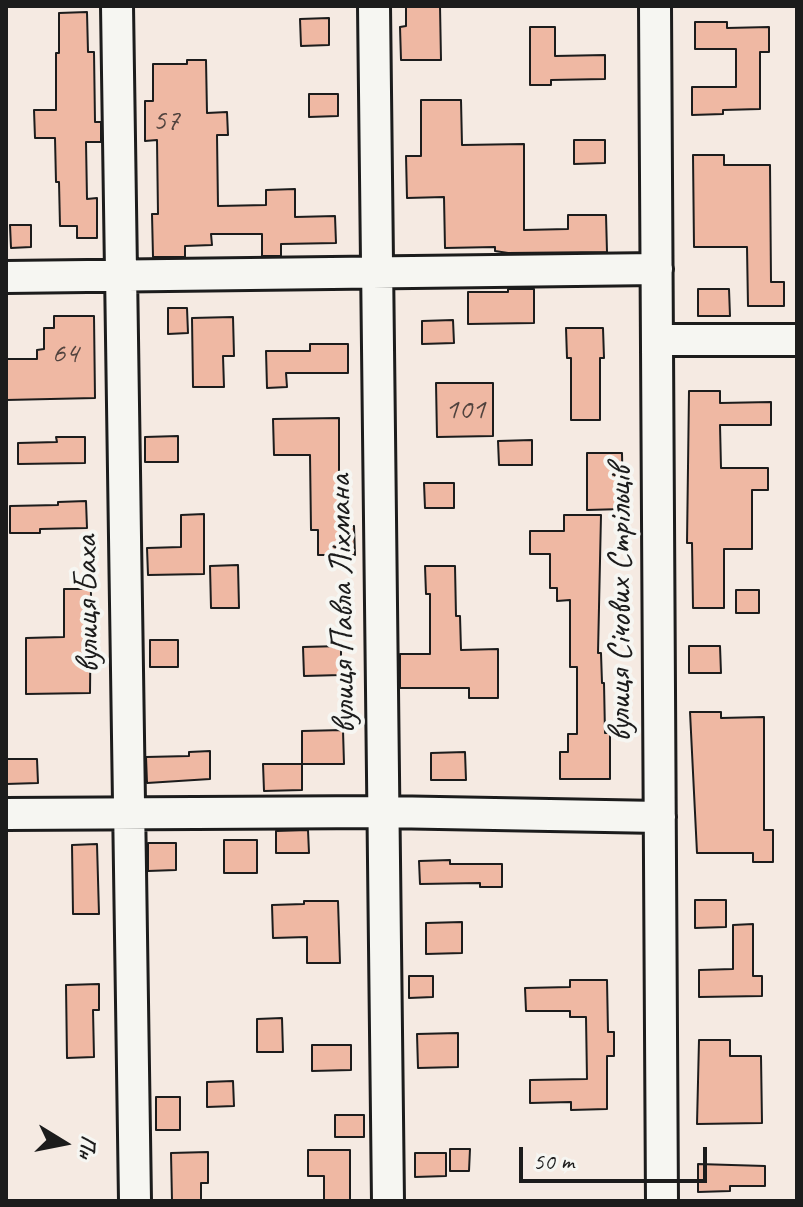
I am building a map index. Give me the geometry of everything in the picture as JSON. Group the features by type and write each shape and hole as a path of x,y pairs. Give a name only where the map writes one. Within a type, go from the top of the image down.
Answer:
{"street":[{"name":"вулиця Баха","path":"117,6 135,1201"},
{"name":"вулиця Павла Ліхмана","path":"374,6 388,1201"},
{"name":"вулиця Січових Стрільців","path":"655,6 662,1201"},
{"path":"6,277 657,269"},
{"path":"657,340 797,340"},
{"path":"6,814 384,812 660,817"}],"building":[{"path":"406,6 440,6 441,60 401,60 400,27 406,26"},
{"path":"87,12 88,52 94,52 95,122 101,122 101,142 86,142 87,199 97,198 97,238 77,238 77,226 60,226 55,138 35,138 34,110 56,110 59,13"},
{"path":"329,18 329,45 301,46 300,19"},
{"path":"695,22 727,22 727,28 769,27 769,52 760,52 760,109 692,115 692,87 736,87 736,49 695,49"},
{"path":"530,27 555,27 555,56 605,55 605,79 551,80 551,85 530,85"},
{"path":"187,60 206,60 207,113 227,112 228,135 217,135 218,206 266,205 266,190 295,189 295,217 335,216 336,243 281,244 281,256 262,256 262,234 211,234 212,245 185,246 185,257 153,257 152,214 158,214 157,140 145,141 145,101 153,101 153,64 187,64"},
{"path":"309,94 338,94 338,116 309,117"},
{"path":"421,100 461,100 462,145 524,144 524,230 568,229 568,215 606,215 607,252 508,253 495,251 495,247 445,248 444,197 407,198 406,156 421,156"},
{"path":"574,140 605,140 605,163 574,164"},
{"path":"693,155 724,155 724,165 770,165 771,282 784,282 784,306 748,306 747,247 694,247"},
{"path":"10,225 31,225 31,247 11,248"},
{"path":"508,289 534,289 534,323 468,324 468,292 508,292"},
{"path":"698,289 729,289 730,316 698,316"},
{"path":"168,308 187,308 188,333 168,334"},
{"path":"54,316 94,316 95,398 6,400 6,359 37,359 37,350 44,349 44,328 54,328"},
{"path":"233,317 234,356 223,356 224,387 193,387 192,318"},
{"path":"453,320 454,343 422,344 422,321"},
{"path":"566,328 603,328 600,420 571,420 571,358 567,358"},
{"path":"310,344 348,344 348,373 286,373 287,387 267,388 266,351 310,351"},
{"path":"436,383 493,383 493,436 437,437"},
{"path":"689,391 720,391 720,403 771,402 771,425 720,425 721,468 768,468 768,490 752,490 752,549 724,549 724,608 693,608 692,543 687,543"},
{"path":"339,418 339,472 345,472 346,526 354,526 355,555 318,555 318,530 311,530 310,455 274,455 273,419"},
{"path":"178,436 178,462 145,462 145,437"},
{"path":"56,437 85,437 85,463 18,464 18,443 57,442"},
{"path":"532,440 532,465 499,465 498,441"},
{"path":"587,453 622,453 623,509 587,510"},
{"path":"424,483 454,483 454,508 425,508"},
{"path":"86,501 87,528 10,533 10,506"},
{"path":"204,514 204,574 148,575 147,548 181,547 181,515"},
{"path":"564,515 601,515 598,653 601,653 604,683 605,733 610,733 610,779 560,779 560,752 568,752 568,734 577,734 577,667 570,667 570,600 557,601 557,588 550,588 550,554 530,554 530,531 564,531"},
{"path":"238,565 239,608 211,608 210,566"},
{"path":"425,566 455,566 456,616 460,616 461,650 498,649 498,698 469,698 469,688 400,688 400,654 430,654 430,594 426,594"},
{"path":"64,589 91,589 90,693 26,694 26,638 64,637"},
{"path":"736,590 759,590 759,613 736,613"},
{"path":"150,640 178,640 178,667 150,667"},
{"path":"341,646 341,675 304,676 303,647"},
{"path":"689,646 720,646 721,673 689,673"},
{"path":"690,712 721,712 721,718 764,717 764,830 773,830 773,862 753,862 753,853 697,853"},
{"path":"343,730 344,764 302,764 302,731"},
{"path":"210,751 210,779 147,783 146,757 189,756 189,752"},
{"path":"465,752 466,780 431,780 431,753"},
{"path":"6,759 37,759 38,783 6,784"},
{"path":"263,764 302,764 302,790 264,791"},
{"path":"308,830 309,853 276,853 276,831"},
{"path":"224,840 257,840 257,873 224,873"},
{"path":"148,843 176,843 176,870 148,871"},
{"path":"97,844 99,914 73,914 72,845"},
{"path":"450,860 450,864 502,864 502,887 480,887 480,883 420,884 419,861"},
{"path":"695,900 726,900 726,927 695,928"},
{"path":"304,901 338,901 340,963 307,963 307,937 273,938 272,905 304,904"},
{"path":"462,922 462,953 426,954 426,923"},
{"path":"753,924 753,976 762,976 762,996 699,997 699,970 733,969 733,925"},
{"path":"409,976 433,976 433,997 409,998"},
{"path":"570,980 607,980 608,1032 614,1032 614,1056 607,1056 607,1109 571,1110 571,1102 530,1103 530,1080 587,1079 586,1017 570,1017 570,1011 526,1011 525,988 570,987"},
{"path":"99,984 99,1010 93,1010 94,1057 67,1058 66,985"},
{"path":"282,1018 283,1052 257,1052 257,1019"},
{"path":"458,1033 458,1067 418,1068 417,1034"},
{"path":"699,1040 730,1040 730,1056 761,1056 762,1123 697,1124"},
{"path":"312,1045 351,1045 351,1070 312,1071"},
{"path":"233,1081 234,1106 207,1107 207,1082"},
{"path":"156,1097 180,1097 180,1130 156,1130"},
{"path":"335,1115 364,1115 364,1137 335,1137"},
{"path":"450,1149 470,1149 469,1171 450,1171"},
{"path":"308,1150 350,1150 350,1201 324,1201 324,1176 308,1176"},
{"path":"208,1152 208,1183 201,1183 201,1201 172,1201 171,1153"},
{"path":"415,1153 446,1153 446,1176 415,1177"},
{"path":"698,1164 765,1166 765,1186 730,1186 730,1191 698,1192"}]}
